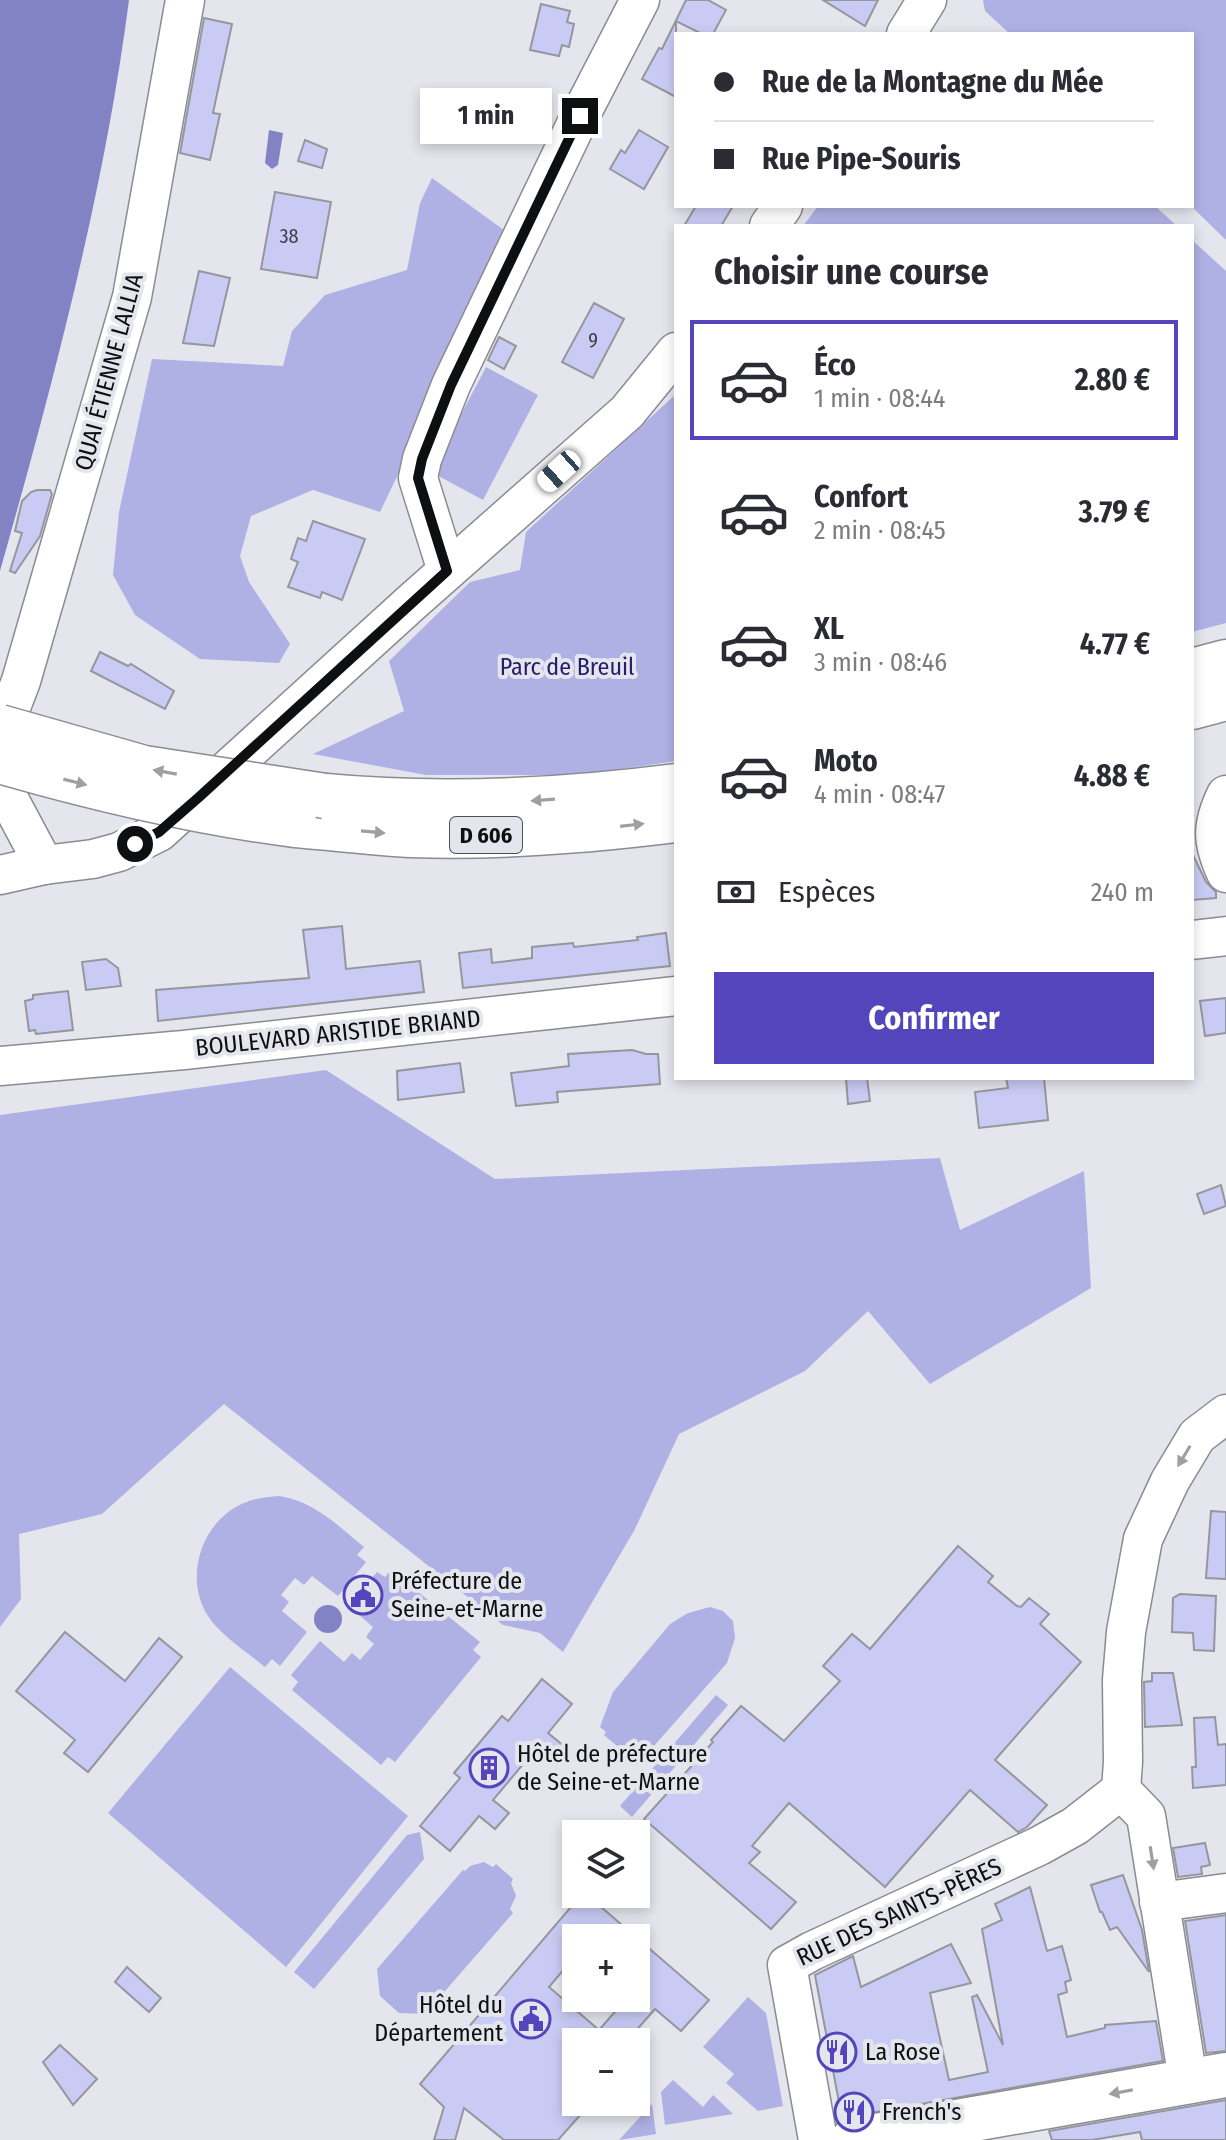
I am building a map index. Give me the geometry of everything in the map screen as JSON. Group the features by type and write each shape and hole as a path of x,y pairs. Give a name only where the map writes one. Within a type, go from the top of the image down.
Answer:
{"main road":[{"path":"1194,670 1226,662"},
{"path":"1194,706 1226,698"},
{"name":"D 606","path":"0,727 384,833 454,836 597,830 674,820"},
{"name":"D 606","path":"0,763 76,783 241,818 396,803 506,802 674,786"},
{"path":"853,2140 1207,2078"}],"street":[{"name":"QUAI ÉTIENNE LALLIA","path":"0,736 21,681 132,297 185,0"},
{"path":"447,571 418,478 422,459 451,385 580,116 640,0"},
{"path":"0,875 106,855 159,832 627,412 674,354"},
{"path":"0,763 4,790 44,865"},
{"path":"1226,795 1217,815 1214,833 1218,855 1226,873"},
{"path":"1194,940 1226,936"},
{"name":"BOULEVARD ARISTIDE BRIAND","path":"0,1066 199,1048 674,996"},
{"path":"1207,2078 1159,1902 1146,1816 1121,1790 1122,1680 1126,1632 1143,1539 1197,1436 1226,1414"},
{"name":"RUE DES SAINTS-PÈRES","path":"818,2140 787,1965 1039,1846 1075,1826 1121,1790"},
{"path":"1159,1902 1226,1893"}],"green space":[{"path":"983,0 1226,0 1226,240 1193,208 1194,32 1008,32 985,11"},
{"path":"432,178 512,236 380,512 313,490 251,516 240,556 249,582 290,644 279,663 200,659 135,615 113,575 119,512 152,359 283,366 292,331 325,295 407,270 420,203"},
{"path":"816,208 1157,208 1175,224 804,224"},
{"path":"1194,242 1226,271 1226,623 1194,631"},
{"path":"486,367 538,395 483,500 431,472"},
{"name":"Parc de Breuil","path":"674,396 674,761 581,775 426,775 313,754 404,711 389,661 470,582 520,570 526,532"},
{"path":"326,1070 495,1179 940,1158 960,1230 1084,1171 1091,1288 930,1384 868,1311 805,1371 679,1434 635,1529 563,1652 540,1633 503,1625 224,1404 102,1514 19,1534 21,1599 0,1627 0,1115"},
{"path":"280,1496 304,1503 335,1523 364,1547 357,1555 366,1562 338,1596 312,1576 304,1585 295,1578 281,1595 289,1602 282,1611 307,1632 280,1666 272,1659 265,1667 222,1632 208,1616 198,1592 198,1562 209,1533 230,1511 248,1501"},
{"path":"391,1570 480,1642 473,1650 481,1657 395,1762 388,1757 381,1765 292,1690 298,1682 291,1675 320,1641 344,1662 352,1653 360,1660 374,1644 366,1637 373,1627 349,1606 377,1572 385,1577"},
{"path":"710,1607 723,1611 733,1621 735,1638 727,1663 654,1746 650,1744 641,1752 630,1752 625,1748 623,1751 604,1735 606,1732 600,1727 613,1692 670,1624 688,1613"},
{"path":"230,1667 408,1816 286,1967 108,1813"},
{"path":"716,1695 728,1705 632,1817 620,1806"},
{"path":"420,1832 424,1859 314,1989 294,1972 407,1835"},
{"path":"484,1862 493,1867 496,1864 513,1879 511,1883 516,1896 510,1909 513,1913 425,2014 399,2013 380,1996 377,1969 463,1870"},
{"path":"748,1997 766,2013 783,2106 758,2111 726,2083 734,2074 703,2047"},
{"path":"673,2080 703,2107 713,2095 733,2114 665,2125 661,2092"},
{"path":"652,2104 656,2134 619,2140 641,2116 650,2116"}],"shaded area":[{"path":"0,0 129,0 106,144 75,287 0,571"},
{"path":"269,130 283,133 278,165 272,169 265,163"},
{"path":"328,1605 338,1609 342,1619 338,1629 328,1633 318,1629 314,1619 318,1609"}],"building":[{"path":"686,0 708,0 726,10 714,32 698,32 676,21 674,96 642,79 659,48 662,49"},
{"path":"823,0 878,0 865,26"},
{"path":"541,4 570,11 567,22 574,24 569,47 562,45 559,56 530,50"},
{"path":"204,18 232,24 213,113 220,114 210,160 180,153"},
{"path":"639,130 668,147 644,189 610,169 621,150 625,153"},
{"path":"305,140 327,149 322,168 298,161"},
{"path":"275,192 331,202 317,278 261,269"},
{"path":"695,208 732,208 722,224 685,224"},
{"path":"199,271 230,278 214,346 183,343"},
{"path":"594,303 624,319 593,378 562,362"},
{"path":"499,337 516,346 504,369 488,360"},
{"path":"37,490 50,490 52,494 40,536 15,573 10,571 22,533 15,531 22,501"},
{"path":"313,521 365,539 342,600 322,592 320,598 288,587 298,562 291,559 298,538 306,541"},
{"path":"100,652 128,666 131,664 174,691 165,709 91,671"},
{"path":"1194,857 1206,882 1216,892 1216,898 1194,900"},
{"path":"342,926 346,969 420,961 424,992 158,1021 156,990 309,978 303,930"},
{"path":"666,933 670,966 463,988 459,953 491,949 492,963 532,958 532,947 573,943 574,947 638,940 637,937"},
{"path":"106,959 118,968 121,986 86,990 82,962"},
{"path":"68,991 73,1030 36,1034 35,1030 29,1031 25,1001 33,999 33,995"},
{"path":"1226,998 1226,1033 1205,1036 1200,1001"},
{"path":"632,1050 658,1054 660,1084 557,1092 558,1102 516,1106 511,1073 569,1066 568,1054"},
{"path":"460,1063 464,1092 398,1100 397,1071"},
{"path":"846,1080 867,1080 870,1101 848,1104"},
{"path":"1006,1080 1044,1080 1048,1120 979,1128 975,1092 1008,1088"},
{"path":"1221,1185 1226,1206 1204,1214 1197,1194"},
{"path":"1211,1511 1226,1512 1226,1579 1206,1578"},
{"path":"958,1546 993,1576 988,1582 1017,1606 1021,1607 1029,1598 1049,1614 1040,1624 1081,1662 995,1760 1047,1805 1027,1827 1018,1832 970,1790 885,1887 789,1803 752,1846 760,1852 749,1863 796,1902 771,1929 650,1824 650,1820 644,1819 741,1706 784,1741 840,1681 823,1666 852,1634 870,1649"},
{"path":"1180,1594 1216,1596 1214,1651 1194,1650 1193,1633 1172,1632 1173,1598"},
{"path":"65,1632 125,1681 159,1638 182,1657 88,1772 64,1753 75,1740 16,1691"},
{"path":"1152,1673 1173,1673 1182,1725 1145,1727 1144,1682 1152,1681"},
{"name":"Hôtel de préfecture de Seine-et-Marne","path":"542,1679 572,1704 548,1733 564,1746 551,1763 535,1750 493,1800 509,1813 495,1829 479,1816 450,1851 420,1826 460,1778 454,1773 502,1716 508,1721"},
{"path":"1215,1717 1218,1745 1226,1744 1226,1785 1193,1788 1192,1767 1196,1767 1194,1718"},
{"path":"1205,1843 1210,1865 1201,1867 1202,1874 1178,1877 1173,1848"},
{"path":"1123,1875 1142,1930 1149,1972 1117,1927 1110,1930 1091,1885"},
{"path":"1030,1887 1047,1951 1062,1946 1071,1980 1065,1982 1067,1992 1058,1995 1067,2037 1105,2028 1105,2025 1156,2021 1163,2061 842,2118 815,1975 853,1956 861,1987 951,1944 971,1983 930,1993 949,2080 988,2072 972,1997 977,1995 1003,2045 982,1929 1002,1920 995,1904"},
{"name":"Hôtel du Département","path":"570,1908 602,1908 621,1924 562,1924 562,1972 549,1987 562,1998 562,2012 578,2012 597,2028 562,2028 562,2116 579,2116 558,2140 504,2140 464,2108 455,2140 434,2140 444,2107 420,2084"},
{"path":"1226,1915 1226,2051 1206,2053 1185,1921"},
{"name":"Hôtel du Département","path":"650,1949 709,2000 681,2031 655,2009 638,2028 601,2028 615,2012 650,2012"},
{"path":"127,1967 161,1998 149,2012 115,1982"},
{"path":"60,2045 97,2079 73,2105 43,2062"},
{"path":"1226,2100 1226,2140 1142,2140 1140,2132 1092,2140 1052,2140 1049,2131"}],"place":[{"name":"Préfecture de Seine-et-Marne","path":"363,1595"},
{"name":"Hôtel de préfecture de Seine-et-Marne","path":"489,1768"},
{"name":"Hôtel du Département","path":"531,2019"},
{"name":"La Rose","path":"837,2052"},
{"name":"French's","path":"854,2112"}],"route":[{"path":"135,844 159,832 236,765 447,571 418,478 422,459 451,385 580,116"}]}
